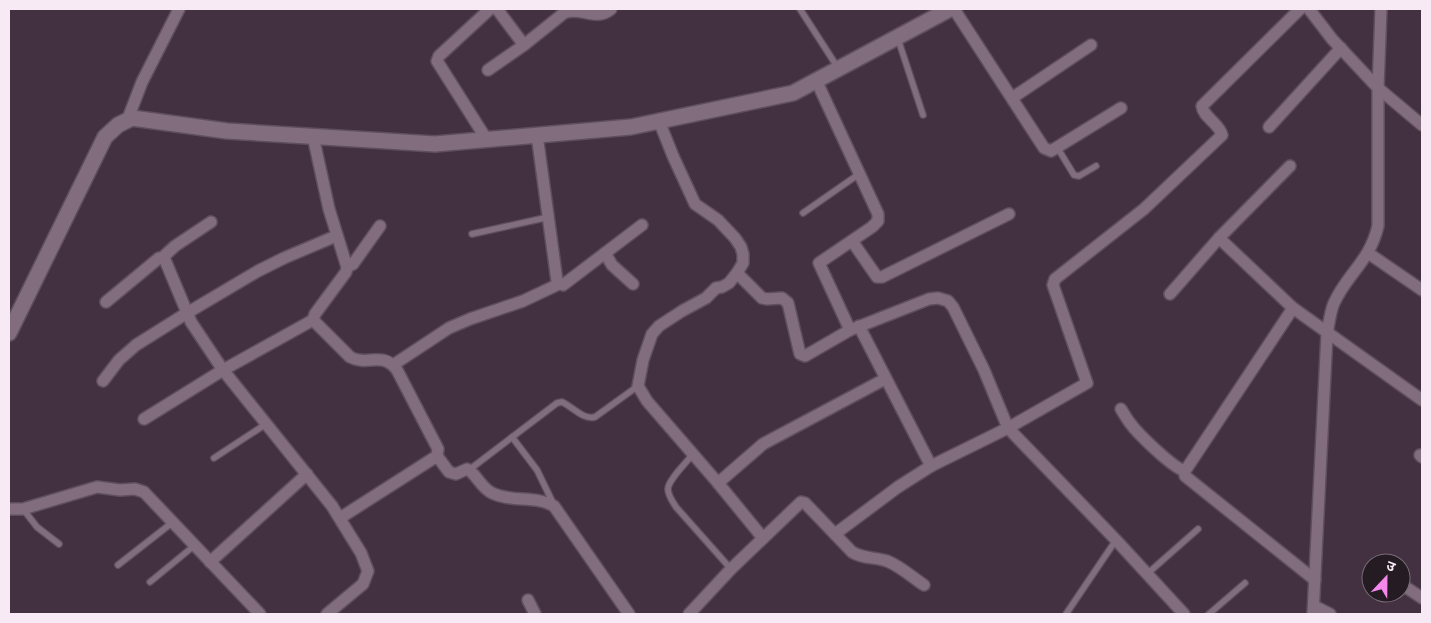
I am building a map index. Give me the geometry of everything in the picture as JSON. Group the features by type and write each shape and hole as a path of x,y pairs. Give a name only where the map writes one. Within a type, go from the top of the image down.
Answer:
{"street":[{"path":"127,121 142,82 179,9"},
{"path":"487,140 437,61 439,56 490,9"},
{"path":"496,9 524,45"},
{"path":"488,70 524,45 564,13 571,10 595,16 611,9"},
{"path":"9,332 105,137 118,125 132,118 227,131 435,144 631,127 793,93 950,9"},
{"path":"954,9 1044,148 1051,151 1121,108"},
{"path":"835,534 898,486 931,466 1008,428 1087,383 1053,285 1055,279 1144,209 1220,138 1222,135 1220,130 1203,111 1202,106 1300,9"},
{"path":"1309,9 1341,48 1378,88 1422,125"},
{"path":"1330,614 1313,610 1327,334 1332,306 1341,290 1368,253 1375,239 1378,226 1378,88 1381,9"},
{"path":"1012,98 1092,45"},
{"path":"1269,127 1341,48"},
{"path":"816,80 878,214 878,221 872,227 819,264 931,466"},
{"path":"659,121 672,156 695,204 718,220 735,238 741,247 743,263 729,283 716,288 706,298 659,326 652,334 646,348 638,386 647,401 763,538"},
{"path":"537,135 559,284"},
{"path":"144,419 223,370 313,320 315,314 346,272 347,267 336,236 313,136"},
{"path":"1170,294 1219,238 1290,166"},
{"path":"852,240 877,276 882,277 1009,214"},
{"path":"106,302 159,258 162,258 175,246 211,222"},
{"path":"393,365 449,328 523,301 559,284 562,285 642,225"},
{"path":"347,267 353,264 380,226"},
{"path":"103,381 119,360 136,344 258,271 336,236"},
{"path":"1219,238 1293,308 1422,400"},
{"path":"605,253 612,265 633,284"},
{"path":"1368,253 1422,290"},
{"path":"162,258 179,291 191,322 223,370 307,474 340,518 361,553 368,572 363,584 327,614"},
{"path":"737,273 762,298 782,298 788,303 802,356 855,328 929,299 938,298 948,302 953,307 980,363 1008,428 1184,614"},
{"path":"1184,471 1293,308"},
{"path":"313,320 350,357 358,361 381,359 393,365 437,446 437,456 449,472 456,474 469,470 481,486 491,493 504,498 541,500 554,506 628,614"},
{"path":"718,483 763,444 885,380"},
{"path":"1121,409 1130,424 1140,435 1177,468 1184,471 1185,476 1315,580"},
{"path":"340,518 437,456"},
{"path":"210,562 307,474"},
{"path":"13,512 97,487 120,490 135,489 144,492 260,614"},
{"path":"689,614 801,502 805,503 856,555 892,564 924,585"},
{"path":"1411,591 1422,598"},
{"path":"528,600 536,614"}],"lane":[{"path":"800,9 838,68"},
{"path":"897,37 923,115"},
{"path":"1057,147 1074,175 1079,176 1096,166"},
{"path":"803,212 859,174"},
{"path":"472,234 549,217"},
{"path":"469,470 557,403 562,402 583,416 595,418 638,386"},
{"path":"214,458 266,424"},
{"path":"512,437 536,470 554,506"},
{"path":"693,454 667,488 669,497 731,570"},
{"path":"13,512 38,527 59,544"},
{"path":"118,565 173,522"},
{"path":"1147,574 1198,529"},
{"path":"1066,614 1116,540"},
{"path":"150,582 195,545"},
{"path":"1209,614 1245,583"}]}
